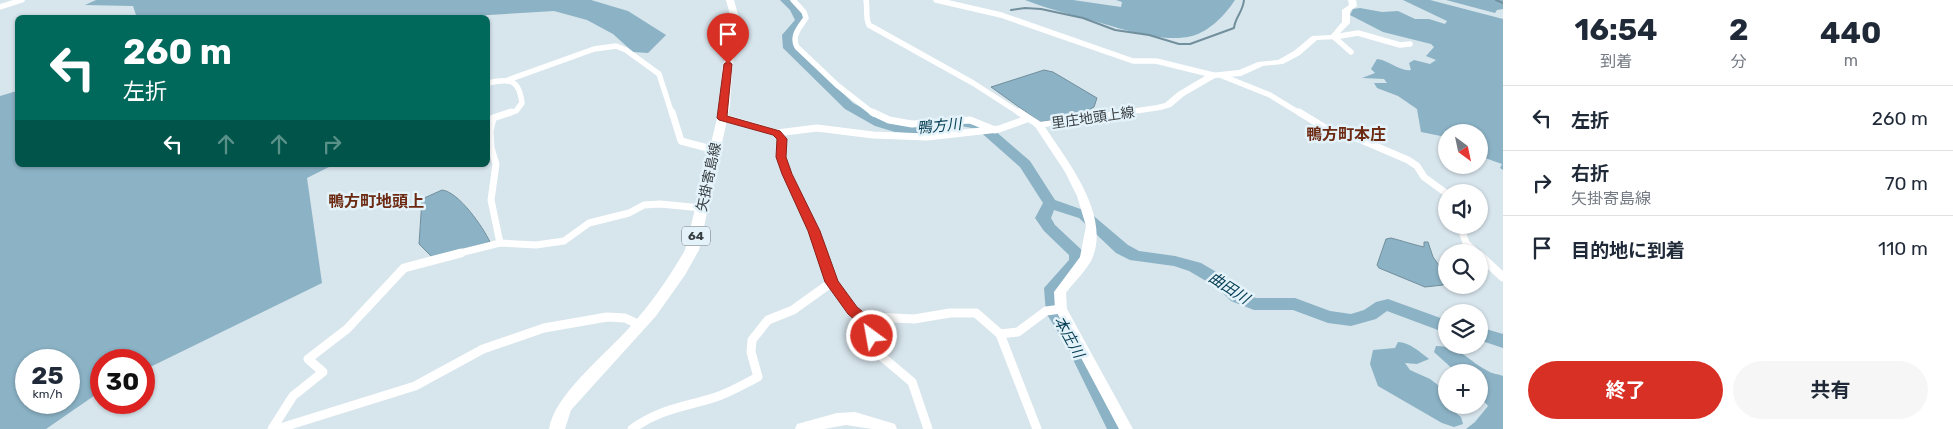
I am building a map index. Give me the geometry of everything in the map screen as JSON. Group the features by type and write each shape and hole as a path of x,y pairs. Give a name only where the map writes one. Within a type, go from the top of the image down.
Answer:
{"main road":[{"name":"矢掛寄島線","path":"557,429 558,422 566,406 652,313 682,269 692,250 722,118 729,53 736,22 730,0"},
{"path":"1334,37 1336,32 1346,23 1345,13 1353,6 1352,0"},
{"name":"里庄地頭上線","path":"1059,309 1060,292 1086,258 1091,221 1082,196 1070,172 1039,126 1168,105 1181,94 1217,75 1241,73 1260,64 1280,62 1298,53 1315,38 1334,37"},
{"path":"1059,309 1126,429"},
{"path":"803,429 837,418 852,418 864,419 889,429"}],"street":[{"path":"0,7 22,0"},
{"path":"793,0 804,12 806,18 797,31 794,43 796,47 802,56 864,108 897,122 924,124 949,119 968,118 983,122 992,130"},
{"path":"866,0 868,9 866,19 869,25 973,82 1039,126"},
{"path":"936,0 1001,15 1133,61 1156,61 1217,75 1270,95 1335,134 1359,140 1408,160 1417,166 1424,177 1438,187"},
{"path":"1334,37 1358,33 1400,45 1410,44"},
{"path":"1334,37 1351,52"},
{"path":"508,80 594,49 616,46 626,50 659,74 680,141 715,150"},
{"path":"490,83 505,79 515,83 521,90 522,103 516,111 492,118 490,131 491,148 496,164 491,200 500,243"},
{"path":"722,118 777,133 817,128 927,137 992,130 1028,119"},
{"path":"777,133 782,139 781,157 787,174 814,231 832,282 853,310 868,324 880,356 912,382 928,429"},
{"path":"272,429 293,396 323,372 308,359 347,329 404,268 500,243 536,244 564,241 589,223 629,213 644,205 660,204 702,208"},
{"path":"1488,263 1503,277"},
{"path":"632,429 640,422 673,407 727,394 758,377 752,352 752,340 768,320 793,310 832,282"},
{"path":"1000,334 1018,332 1046,311 1059,309"},
{"path":"863,319 875,317 914,320 950,313 976,313 1000,334 1037,429"},
{"path":"277,429 415,386 435,377 468,356 496,342 551,326 596,318 624,317 640,325"}],"shaded area":[{"path":"96,0 591,0 628,11 666,35 648,53 633,52 613,34 587,20 554,11 488,15 136,15 133,6 85,5"},
{"path":"1025,0 1073,0 1121,7 1122,2 1116,0 1235,0 1222,17 1199,34 1180,38 1167,38 1139,34"},
{"path":"1403,0 1430,0 1503,19 1503,170 1500,168 1502,164 1488,159 1488,124 1438,124 1438,135 1421,132 1417,109 1398,96 1377,88 1374,83 1387,83 1384,79 1362,78 1375,73 1371,69 1377,59 1407,70 1411,70 1409,63 1414,60 1430,64 1436,60 1426,56 1434,47 1431,44 1383,32 1350,15 1353,9 1360,8 1382,12 1398,11 1415,19 1429,19 1445,24 1447,21"},
{"path":"1446,0 1503,0 1503,9 1497,10 1495,13"},
{"path":"1044,70 1053,72 1097,98 1094,107 1075,117 1040,122 991,87"},
{"path":"15,92 15,167 329,167 307,178 322,283 155,365 155,349 90,349 90,399 80,406 80,349 15,349 15,414 68,414 46,429 0,429 0,96"},
{"path":"442,190 449,192 463,203 476,219 490,242 433,258 419,244 422,199"},
{"path":"1391,238 1424,247 1424,242 1428,242 1433,257 1438,264 1438,286 1425,287 1379,268 1377,265 1386,239"},
{"path":"1398,342 1402,342 1429,359 1417,364 1405,363 1410,370 1430,379 1438,385 1438,414 1457,414 1461,417 1463,424 1454,427 1442,423 1378,386 1370,364 1373,350 1395,348"},
{"path":"1436,346 1438,346 1438,354 1462,354 1477,364 1447,364 1434,352"},
{"path":"1488,371 1503,376 1503,429 1466,429 1482,414 1488,414"}],"waterway":[{"name":"鴨方川","path":"785,0 795,9 800,20 788,35 789,48 849,106 868,118 895,128 916,130 961,122 981,126 1025,164 1050,203"},
{"path":"1011,10 1025,8 1041,9 1083,18 1115,30 1149,35 1179,44 1190,44 1234,28 1244,0"},
{"path":"1496,0 1503,3"},
{"name":"曲田川","path":"1050,203 1084,215 1122,249 1136,256 1175,261 1195,267 1224,284 1237,297 1254,304 1295,304 1328,317 1351,320 1370,315 1382,306 1388,305 1438,324"},
{"name":"本庄川","path":"1050,203 1043,218 1049,228 1077,253 1077,261 1052,288 1055,313 1073,340 1117,429"},
{"name":"曲田川","path":"1488,336 1503,341"}],"district":[{"name":"鴨方町本庄","path":"1346,134"},
{"name":"鴨方町地頭上","path":"376,201"}],"route":[{"path":"728,64 725,106 722,118 777,133 782,139 781,157 814,231 832,282 853,310 868,324 872,336"}]}
